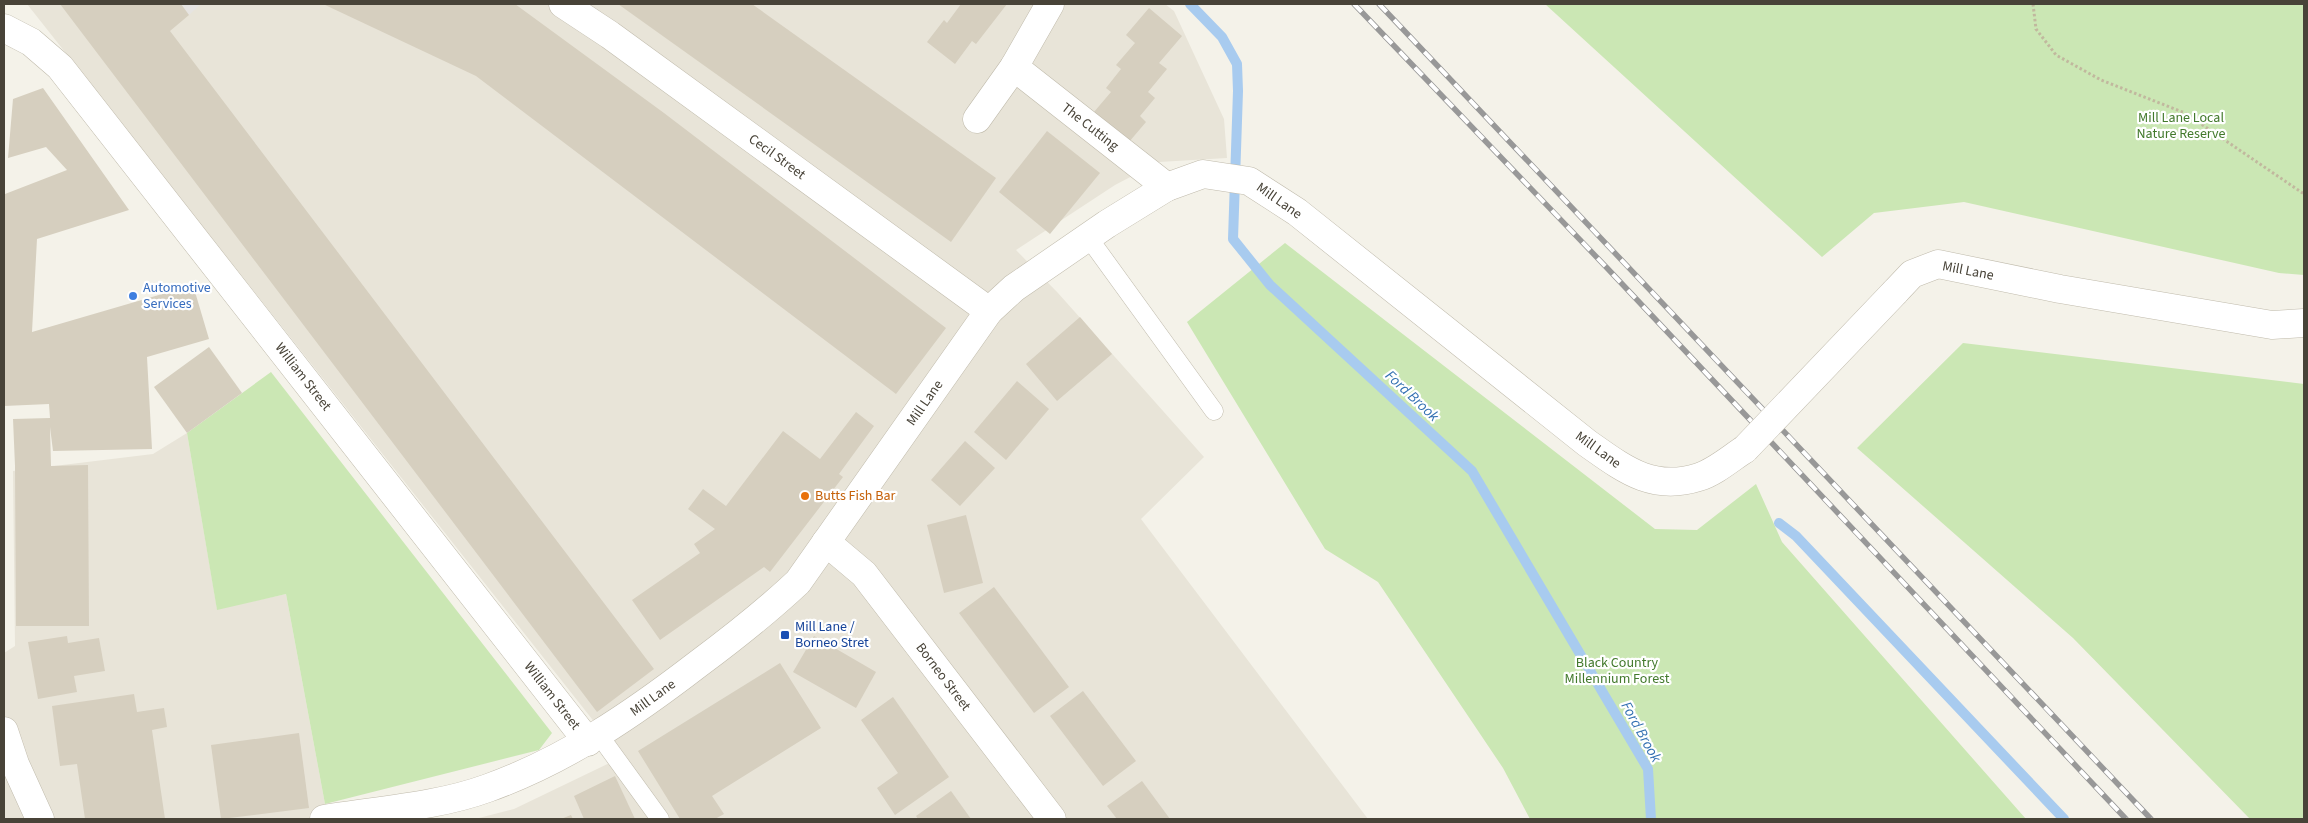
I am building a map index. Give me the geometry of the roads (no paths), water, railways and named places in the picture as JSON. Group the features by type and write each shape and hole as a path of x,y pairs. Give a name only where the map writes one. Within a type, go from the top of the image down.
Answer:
{"street":[{"name":"Cecil Street","path":"563,4 610,35 989,312"},
{"path":"977,119 1014,67 1050,4"},
{"name":"William Street","path":"4,28 31,42 60,67 594,738"},
{"name":"The Cutting","path":"1014,67 1167,187"},
{"name":"Mill Lane","path":"324,819 448,799 487,788 594,738 639,709 764,614 798,582 989,312 1014,288 1088,237 1167,187 1203,174 1249,180 1297,212 1587,443 1630,473 1648,479 1671,483 1700,476 1745,450 1912,274 1938,264 2060,289 2272,325 2304,323"},
{"name":"Borneo Street","path":"826,542 864,574 1052,819"},
{"path":"4,730 15,764 40,819"}],"lane":[{"path":"1088,237 1214,411"},
{"path":"594,738 660,819"}],"waterway":[{"name":"Ford Brook","path":"1190,4 1222,37 1237,64 1238,91 1233,239 1270,285 1472,471 1648,769 1651,819"},
{"path":"1779,523 1796,536 2064,819"}],"railway":[{"path":"1354,4 1608,269 2126,819"},
{"path":"1379,4 2151,819"}],"place":[{"name":"Automotive Services","path":"133,296"},
{"name":"Butts Fish Bar","path":"805,496"},
{"name":"Mill Lane / Borneo Stret","path":"785,635"}],"park label":[{"name":"Mill Lane Local Nature Reserve","path":"2181,126"},
{"name":"Black Country Millennium Forest","path":"1617,672"}]}
